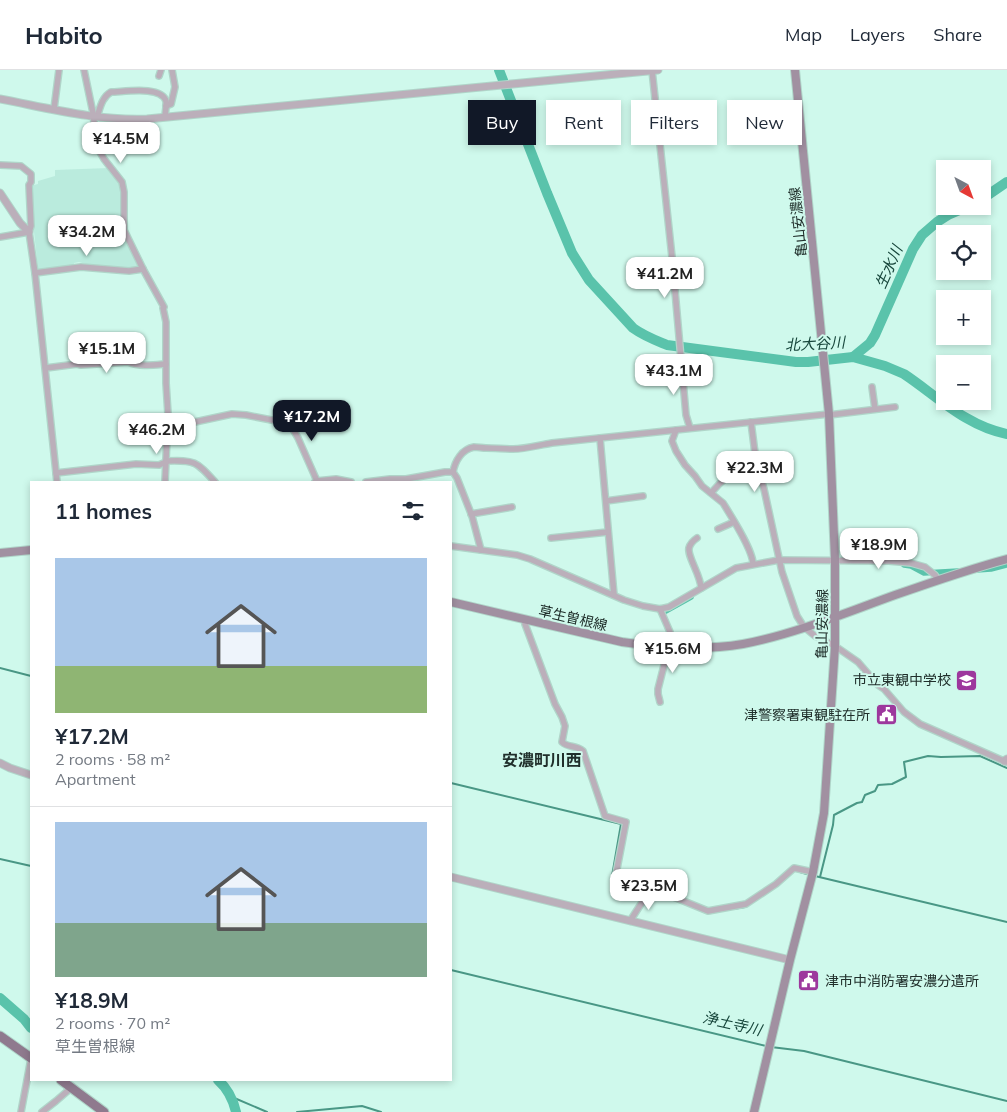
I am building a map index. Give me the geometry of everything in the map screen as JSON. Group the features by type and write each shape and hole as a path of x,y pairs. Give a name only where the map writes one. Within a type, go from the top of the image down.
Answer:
{"main road":[{"name":"亀山安濃線","path":"754,1112 813,872 824,813 835,646 835,560 829,414 795,70"},
{"path":"0,552 30,550"},
{"name":"草生曽根線","path":"452,602 622,642 668,648 700,648 741,644 776,637 836,618 938,580 1007,559"},
{"path":"0,1036 30,1057"},
{"path":"62,1081 104,1112"}],"street":[{"path":"54,109 59,70"},
{"path":"84,70 95,117 97,147 122,182 124,192 124,230 164,307 168,414 165,481"},
{"path":"166,106 171,104 175,87 172,70"},
{"path":"652,70 686,415 690,428"},
{"path":"0,100 95,117 136,119 658,70"},
{"path":"95,117 105,96 111,92 137,90 155,92 165,99 165,117"},
{"path":"0,165 21,166 31,174 29,185 31,226 29,232 46,368 57,481"},
{"path":"0,193 20,223 29,232"},
{"path":"0,238 29,232"},
{"path":"35,273 81,267 129,271 143,269"},
{"path":"46,368 77,364 81,366 128,362 148,365 166,364"},
{"path":"872,387 875,409"},
{"path":"481,550 471,514 453,472 458,458 464,452 475,447 514,449 552,442 895,407"},
{"path":"167,428 232,414 290,424 298,438 316,481"},
{"path":"751,422 757,466 764,489 782,572 797,616 804,627 815,636 835,646 858,662 904,712 920,724 1006,761"},
{"path":"676,430 672,441 676,451 702,486 723,503 748,549 753,564"},
{"path":"600,438 614,595"},
{"path":"56,473 136,464 159,465 166,462 184,461 193,462 201,467 214,481"},
{"path":"711,493 730,474 757,466 784,463"},
{"path":"374,481 406,479 453,472"},
{"path":"323,481 336,479 346,481"},
{"path":"606,500 643,496"},
{"path":"471,514 512,507"},
{"path":"718,529 734,522"},
{"path":"551,538 608,532"},
{"path":"697,538 689,548 689,553 698,573 701,588"},
{"path":"452,546 517,555 643,606 660,609 669,607 736,568 779,560 878,560 911,563 929,570 938,580"},
{"path":"660,609 671,638 658,689 660,702"},
{"path":"525,619 525,624 555,704 562,716 565,726 562,742 565,745 579,748 582,751 604,816 626,822 615,878 641,890 659,891 708,911 746,904 776,884 794,868 813,872"},
{"path":"0,763 30,775"},
{"path":"452,877 790,960"},
{"path":"630,921 650,890"},
{"path":"21,1112 30,1063"},
{"path":"42,1112 71,1088"}],"shaded area":[{"path":"109,168 119,181 122,192 122,242 127,242 139,265 137,268 89,265 79,262 74,263 73,267 39,270 31,204 31,186 38,184 38,181 55,176 55,170"}],"waterway":[{"name":"北大谷川","path":"499,70 572,253 589,280 633,328 645,336 667,345 796,362 853,357 885,366 904,374 965,417 992,430 1007,434"},
{"name":"生水川","path":"991,193 1007,182"},
{"name":"生水川","path":"853,357 870,343 875,335 913,249 922,235 948,215"},
{"path":"904,565 911,566 924,573 958,571"},
{"path":"977,570 1007,565"},
{"path":"664,612 691,597"},
{"path":"0,668 30,676"},
{"path":"820,877 834,815 862,802 865,795 875,791 878,785 892,784 906,777 904,762 928,756 980,756 1007,768"},
{"path":"452,783 621,824 611,882 644,895 664,896"},
{"name":"浄土寺川","path":"0,859 30,866"},
{"path":"800,872 810,875"},
{"path":"815,876 1007,922"},
{"path":"733,909 745,907"},
{"name":"浄土寺川","path":"452,970 766,1046"},
{"path":"0,998 30,1027"},
{"name":"浄土寺川","path":"771,1047 804,1051 1007,1101"},
{"path":"219,1081 230,1095 236,1112"},
{"path":"232,1097 267,1112"},
{"path":"297,1112 362,1106 381,1112"}],"place":[{"name":"市立東観中学校","path":"967,680"},
{"name":"津警察署東観駐在所","path":"886,715"},
{"name":"津市中消防署安濃分遣所","path":"809,981"}],"district":[{"name":"安濃町川西","path":"542,760"}]}
